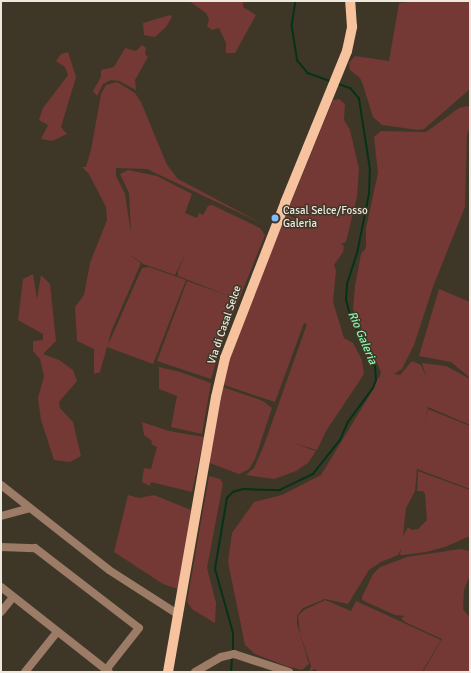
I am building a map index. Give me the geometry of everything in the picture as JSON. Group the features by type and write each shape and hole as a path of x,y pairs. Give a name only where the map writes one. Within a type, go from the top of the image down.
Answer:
{"main road":[{"name":"Via di Casal Selce","path":"168,672 216,397 225,358 281,210 342,67 351,33 350,1"}],"street":[{"path":"1,485 109,570 179,615"},
{"path":"1,516 30,508"},
{"path":"1,547 35,548 139,628 105,670 1,587"},
{"path":"1,612 13,597"},
{"path":"25,672 57,632"},
{"path":"195,672 221,657 234,654 289,672"}],"shaded area":[{"path":"189,1 243,1 243,7 256,15 235,53 226,53 226,43 219,28 212,30 207,26 209,19 206,13"},
{"path":"421,1 470,1 470,89 424,129 418,130 382,125 373,117 360,78 350,70 349,63 355,56 389,61 399,3"},
{"path":"170,15 172,17 166,27 155,37 144,35 143,23"},
{"path":"142,45 146,48 145,54 148,57 135,80 136,90 119,81 111,80 103,84 97,96 93,91 101,77 101,70 114,67 125,48 136,51"},
{"path":"68,52 76,77 61,127 67,134 52,141 41,139 48,125 39,120 43,108 68,75 65,67 56,61 61,54"},
{"path":"117,82 135,93 141,102 167,165 178,179 267,226 147,169 116,168 116,176 125,194 131,233 129,193 120,174 128,170 157,176 192,194 185,213 197,218 199,213 203,215 208,206 212,205 260,228 265,235 223,339 211,379 157,361 187,281 229,296 178,276 178,271 186,253 175,275 143,264 128,254 141,263 111,332 108,345 142,268 149,267 186,280 153,364 107,347 100,372 94,374 94,349 77,341 75,307 84,295 90,263 107,220 106,207 89,174 82,167 86,167 91,150 101,94 106,85"},
{"path":"339,99 345,104 344,120 350,130 359,169 357,197 346,242 341,244 344,246 343,252 334,265 336,270 333,302 344,338 353,343 362,360 364,374 326,431 317,450 293,443 316,451 308,463 296,471 274,479 246,475 254,468 264,445 307,324 304,323 275,402 224,385 227,362 286,214 305,223 289,212 290,205 333,100"},
{"path":"467,106 470,107 470,125 467,135 465,207 434,284 414,345 402,369 394,374 400,375 412,361 421,365 426,377 422,363 446,366 470,379 470,425 428,407 424,426 428,409 470,426 470,489 417,469 415,491 406,508 403,536 408,527 411,530 418,529 427,520 425,494 423,491 417,491 418,471 470,490 470,536 445,547 426,552 400,555 401,549 398,555 381,562 369,570 348,604 325,599 303,608 297,616 297,624 309,664 302,670 286,666 255,654 245,645 228,562 232,533 254,502 282,495 321,475 374,388 377,378 379,378 381,372 353,309 355,286 361,254 366,248 366,228 378,173 374,137 381,131 426,132 459,108"},
{"path":"33,274 37,299 41,275 50,284 56,341 43,354 59,360 73,370 77,381 59,402 60,408 73,422 81,456 70,462 54,460 41,420 38,398 44,376 40,359 33,351 33,341 43,340 43,334 18,320 23,279"},
{"path":"439,289 470,302 469,377 451,362 419,356"},
{"path":"159,367 180,372 211,383 202,434 171,427 177,396 159,389"},
{"path":"220,386 263,401 272,408 255,459 249,469 239,474 207,462"},
{"path":"142,422 169,431 204,437 192,492 151,482 150,486 142,482 144,468 151,469 157,447 151,444 152,441 144,435"},
{"path":"209,476 220,479 223,483 207,568 216,603 215,623 193,610 187,602"},
{"path":"128,495 139,498 154,495 191,510 178,589 163,584 114,552"},
{"path":"460,549 470,551 470,575 464,590 463,609 470,618 470,672 423,672 442,639 405,622 401,618 405,616 395,615 362,600 362,597 373,574 380,567 407,557"},
{"path":"325,600 351,611 356,601 441,640 422,672 319,672 315,669 309,672 311,666 300,634 298,616 304,610"}],"waterway":[{"name":"Rio Galeria","path":"296,1 292,25 298,61 308,73 330,81"},
{"name":"Rio Galeria","path":"233,651 233,633 215,569 227,498 233,492 243,489 280,490 313,474 340,440 348,422 373,388 376,380 375,367 350,315 346,300 347,284 357,254 369,194 370,170 359,99 351,89 337,84"},
{"name":"Rio Galeria","path":"231,672 232,657"}],"place":[{"name":"Casal Selce/Fosso Galeria","path":"275,218"}]}
